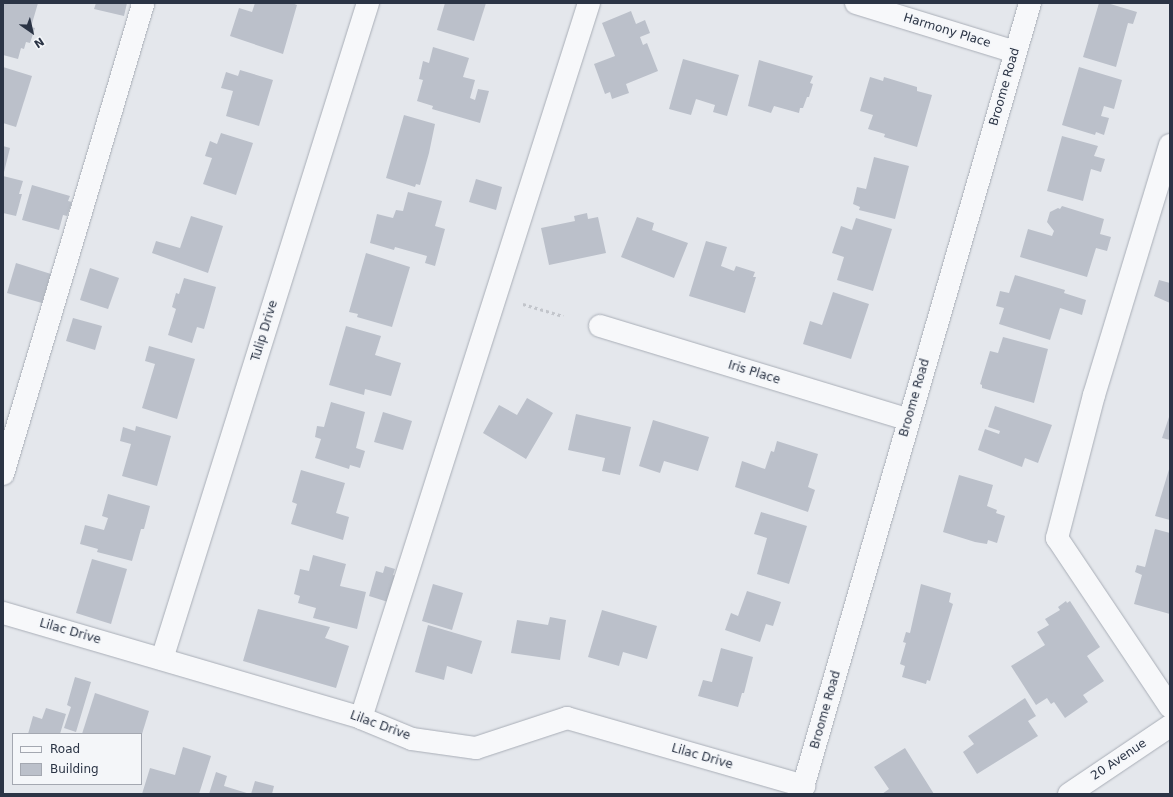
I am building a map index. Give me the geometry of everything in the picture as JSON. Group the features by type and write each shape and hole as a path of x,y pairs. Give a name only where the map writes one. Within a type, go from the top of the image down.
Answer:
{"street":[{"path":"3,474 143,3"},
{"name":"Tulip Drive","path":"162,659 368,3"},
{"path":"361,718 588,3"},
{"name":"Harmony Place","path":"856,3 1015,52"},
{"name":"Broome Road","path":"803,790 1030,3"},
{"path":"1170,146 1094,395 1057,538 1170,707"},
{"name":"Iris Place","path":"600,326 909,420"},
{"name":"Lilac Drive","path":"3,613 361,718 412,739 476,748 567,718 803,790"},
{"name":"20 Avenue","path":"1069,794 1170,726"}],"path":[{"path":"522,304 563,316"}],"building":[{"path":"3,3 38,3 31,27 35,28 30,43 26,42 24,49 21,48 18,59 3,55"},
{"path":"96,3 127,3 124,16 94,9"},
{"path":"255,3 292,3 297,5 283,54 230,36 239,8 252,12"},
{"path":"445,3 486,3 474,41 437,30"},
{"path":"1099,3 1107,3 1137,12 1133,24 1128,23 1116,67 1083,57"},
{"path":"631,11 636,24 645,20 650,33 640,37 643,45 647,43 658,71 626,84 629,93 612,99 610,92 605,94 594,64 615,56 602,23"},
{"path":"433,47 469,58 463,77 475,80 470,98 475,100 478,89 489,91 480,123 432,109 433,106 417,101 423,80 419,79 423,61 429,63"},
{"path":"683,59 739,75 727,116 713,112 715,105 696,99 691,115 669,109"},
{"path":"759,60 813,76 810,83 813,84 809,97 807,97 803,108 800,108 799,113 774,106 771,113 748,106"},
{"path":"3,67 32,76 16,127 3,123"},
{"path":"1079,67 1122,80 1114,109 1104,106 1101,116 1109,118 1104,135 1096,132 1095,135 1062,125"},
{"path":"240,70 273,80 259,126 226,116 233,91 221,88 226,72 238,76"},
{"path":"870,77 883,81 884,77 917,87 917,91 932,95 917,147 884,137 885,134 868,129 873,115 860,111"},
{"path":"404,115 435,124 420,185 416,184 415,187 386,178"},
{"path":"221,133 253,143 236,195 203,184 212,158 205,156 210,141 217,144"},
{"path":"1062,136 1098,146 1094,156 1105,159 1101,172 1091,169 1083,201 1047,191"},
{"path":"3,146 10,148 4,172 3,172"},
{"path":"874,157 909,166 895,219 859,210 860,207 853,204 857,187 866,189"},
{"path":"3,176 23,181 19,194 22,194 16,216 3,213"},
{"path":"476,179 502,187 496,210 469,202"},
{"path":"32,185 70,196 68,201 72,202 67,216 63,215 59,230 22,220"},
{"path":"408,192 442,201 435,226 445,229 435,266 425,263 427,256 395,247 394,250 370,243 377,214 393,218 396,210 403,211"},
{"path":"1062,206 1104,219 1100,234 1111,237 1107,251 1096,248 1087,277 1020,257 1028,229 1052,236 1054,231 1047,222 1050,212 1058,208 1060,209"},
{"path":"587,213 588,219 598,217 606,253 549,265 541,228 575,221 574,216"},
{"path":"191,216 223,226 208,273 152,253 156,241 180,248"},
{"path":"637,217 654,223 652,230 688,243 674,278 621,257"},
{"path":"856,218 892,229 873,291 837,280 844,257 832,253 841,226 852,230"},
{"path":"706,241 727,247 721,266 734,271 736,266 755,272 753,277 756,277 745,313 689,296"},
{"path":"366,253 410,267 392,327 357,317 358,314 349,312"},
{"path":"16,263 51,274 42,303 7,293"},
{"path":"90,268 119,278 108,309 80,300"},
{"path":"1015,275 1065,290 1064,293 1086,300 1082,315 1060,308 1050,340 999,324 1004,308 996,306 1000,291 1009,293"},
{"path":"184,278 216,287 204,329 197,327 192,343 168,335 176,309 172,307 176,293 179,294"},
{"path":"1159,280 1170,283 1170,303 1154,296"},
{"path":"833,292 869,304 851,359 803,344 810,321 822,325"},
{"path":"73,318 102,326 95,350 66,341"},
{"path":"346,326 381,336 375,355 401,363 391,396 365,389 364,395 329,385"},
{"path":"1003,337 1048,349 1034,403 982,388 982,385 980,384 990,351 998,353"},
{"path":"149,346 195,359 177,419 142,408 155,364 145,361"},
{"path":"527,398 553,413 526,459 483,433 499,405 517,415"},
{"path":"331,402 365,412 356,448 365,451 360,468 350,465 349,469 315,458 321,439 315,437 317,426 324,427"},
{"path":"995,406 1052,425 1038,463 1025,458 1022,467 978,450 985,429 999,434 1000,431 988,427"},
{"path":"383,412 412,421 403,450 374,442"},
{"path":"576,414 631,427 620,475 602,471 605,458 568,450"},
{"path":"1170,414 1170,440 1162,438"},
{"path":"653,420 709,437 698,471 664,461 660,473 639,466"},
{"path":"136,426 171,436 157,486 122,476 131,444 120,441 123,427 135,431"},
{"path":"777,441 818,454 808,487 815,490 808,512 735,487 742,461 765,469 771,451 774,452"},
{"path":"1170,466 1170,520 1155,516"},
{"path":"301,470 345,483 336,513 349,517 343,540 291,524 297,504 292,502"},
{"path":"959,475 993,485 987,506 997,510 996,513 1005,516 997,543 988,540 987,544 975,542 943,532"},
{"path":"108,494 150,506 144,529 141,529 132,561 97,552 98,549 80,544 85,525 104,530 108,518 102,516"},
{"path":"761,512 807,526 789,584 757,574 767,538 754,534"},
{"path":"1155,529 1170,533 1170,614 1134,604 1142,575 1135,572 1137,565 1145,567"},
{"path":"313,555 346,564 340,586 366,592 357,629 313,618 316,608 298,603 300,596 294,594 300,569 309,571"},
{"path":"92,559 127,569 111,624 76,613"},
{"path":"385,566 395,569 393,575 396,576 388,602 369,596 376,571 383,573"},
{"path":"433,584 463,593 452,630 422,621"},
{"path":"921,584 951,593 949,602 953,604 930,681 927,680 926,684 902,677 905,666 900,664 906,643 903,642 906,632 910,633"},
{"path":"747,591 781,602 773,626 766,624 760,642 725,630 731,613 738,616"},
{"path":"1066,601 1067,603 1070,601 1100,647 1087,656 1104,681 1083,695 1088,702 1065,718 1054,702 1051,704 1047,698 1036,705 1011,666 1045,645 1037,632 1049,625 1045,619 1060,610 1058,607"},
{"path":"258,609 330,627 325,638 349,646 336,688 243,661"},
{"path":"602,610 657,626 647,659 623,652 619,666 588,657"},
{"path":"550,617 566,620 560,660 511,653 517,620 548,625"},
{"path":"428,625 482,641 472,674 447,666 444,680 415,672"},
{"path":"721,648 753,657 744,693 742,693 738,707 698,696 703,680 712,682"},
{"path":"75,677 91,682 76,732 64,728 71,707 67,705"},
{"path":"95,693 149,711 142,734 82,733"},
{"path":"1025,698 1036,716 1028,721 1038,736 977,774 963,752 974,744 968,736"},
{"path":"46,708 66,714 60,733 28,733 33,716 42,719"},
{"path":"183,747 211,756 199,794 142,794 150,768 175,775"},
{"path":"905,748 934,794 882,794 889,789 874,767"},
{"path":"216,772 227,776 224,786 250,794 209,794"},
{"path":"255,781 274,786 272,794 251,794"}]}
